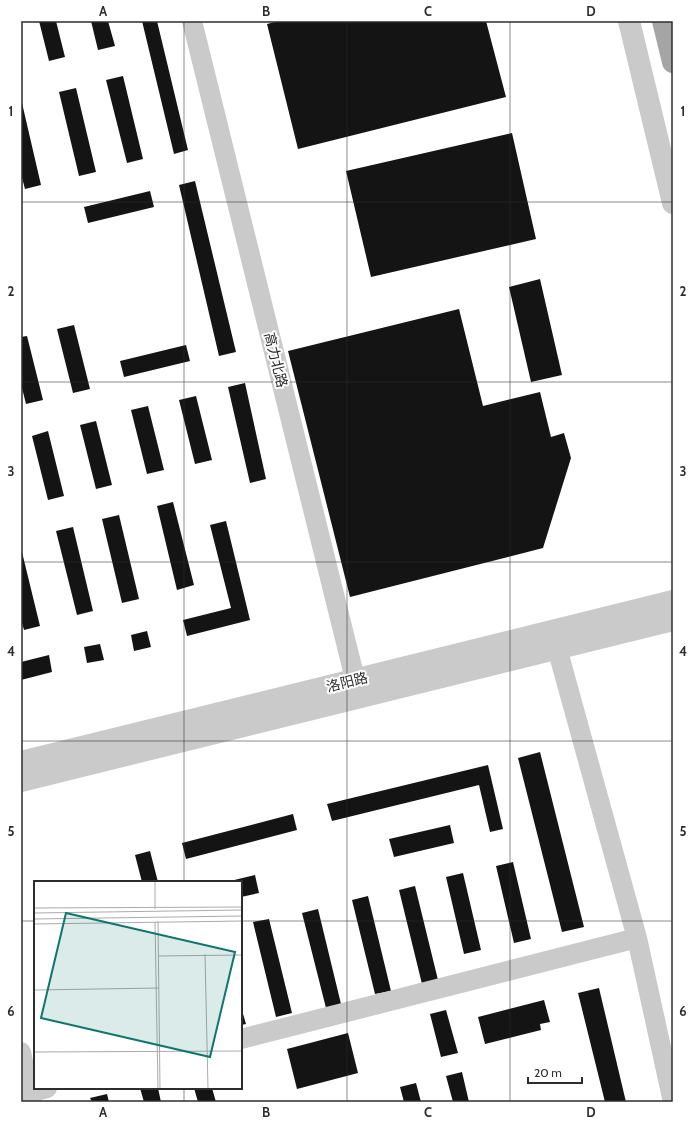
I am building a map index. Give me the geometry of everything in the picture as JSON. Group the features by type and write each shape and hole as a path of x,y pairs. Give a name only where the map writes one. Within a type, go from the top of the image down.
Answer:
{"main road":[{"path":"663,21 673,62"}],"street":[{"name":"高力北路","path":"192,21 358,689"},
{"path":"629,21 673,203"},
{"name":"洛阳路","path":"21,781 673,601"},
{"name":"洛阳路","path":"21,762 358,689 557,648 673,620"},
{"path":"557,648 637,938 673,1102"},
{"path":"242,1039 637,938"},
{"path":"21,1052 32,1094"}],"building":[{"path":"39,21 56,21 65,57 49,61"},
{"path":"91,21 108,21 115,46 98,50"},
{"path":"142,21 157,21 188,150 174,154"},
{"path":"279,21 486,21 506,97 298,149 267,24"},
{"path":"123,76 143,159 127,163 106,80"},
{"path":"76,88 96,172 79,176 59,92"},
{"path":"22,103 41,185 25,189 21,174"},
{"path":"512,133 536,239 371,277 346,171"},
{"path":"195,181 236,352 219,356 179,185"},
{"path":"150,191 154,207 88,223 84,207"},
{"path":"540,279 562,375 531,382 509,287"},
{"path":"459,309 483,406 540,392 551,437 564,433 571,458 543,548 350,597 288,351"},
{"path":"74,325 90,389 73,393 57,329"},
{"path":"27,336 43,400 26,404 21,384 21,337"},
{"path":"186,345 190,361 124,377 120,361"},
{"path":"245,383 266,479 250,483 228,387"},
{"path":"196,396 212,460 195,464 179,400"},
{"path":"148,406 164,470 147,474 131,410"},
{"path":"96,421 112,485 96,489 80,425"},
{"path":"48,431 64,496 48,500 32,436"},
{"path":"173,502 194,585 177,590 157,506"},
{"path":"119,515 139,599 122,603 102,519"},
{"path":"226,521 250,620 187,636 183,620 231,608 210,525"},
{"path":"73,527 93,611 77,615 56,531"},
{"path":"21,548 40,626 24,630 21,619"},
{"path":"147,631 151,647 134,651 131,635"},
{"path":"100,644 104,660 87,663 84,647"},
{"path":"49,655 52,672 21,680 21,662"},
{"path":"540,752 584,927 562,932 518,758"},
{"path":"488,765 503,829 490,832 479,785 332,821 327,804"},
{"path":"293,814 297,830 186,859 182,843"},
{"path":"450,825 454,843 394,857 389,839"},
{"path":"150,851 158,881 142,881 135,855"},
{"path":"513,862 531,939 514,943 496,866"},
{"path":"463,873 481,950 464,954 446,877"},
{"path":"255,875 259,893 242,897 242,881 230,881"},
{"path":"415,886 438,980 422,984 399,890"},
{"path":"368,896 391,991 375,994 352,900"},
{"path":"318,909 341,1004 326,1008 302,913"},
{"path":"269,919 292,1013 276,1017 253,922"},
{"path":"599,988 626,1102 605,1102 578,993"},
{"path":"544,1000 550,1022 540,1024 541,1030 485,1044 478,1017"},
{"path":"242,1010 246,1024 242,1025"},
{"path":"446,1010 458,1053 441,1057 430,1014"},
{"path":"348,1033 358,1073 297,1089 287,1049"},
{"path":"462,1072 469,1102 453,1102 446,1076"},
{"path":"416,1083 421,1102 404,1102 400,1087"},
{"path":"140,1089 158,1089 161,1102 144,1102"},
{"path":"194,1089 212,1089 216,1102 198,1102"},
{"path":"107,1094 109,1102 92,1102 90,1098"}]}
